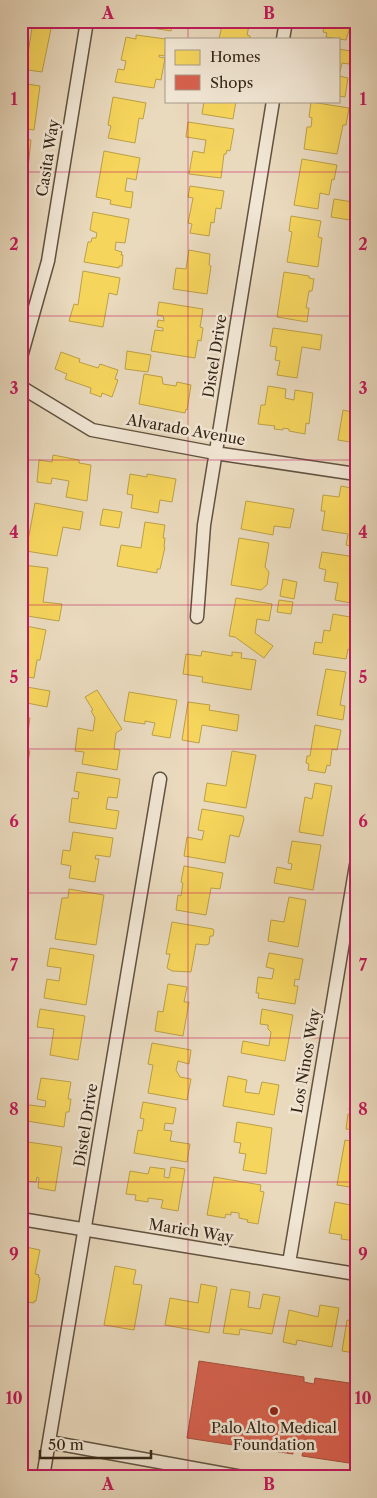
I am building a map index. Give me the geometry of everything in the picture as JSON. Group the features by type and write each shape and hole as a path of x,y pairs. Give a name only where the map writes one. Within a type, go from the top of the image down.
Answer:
{"street":[{"name":"Casita Way","path":"21,357 48,261 87,21"},
{"path":"283,38 286,21"},
{"name":"Distel Drive","path":"197,617 204,524 273,102"},
{"name":"Alvarado Avenue","path":"21,387 92,430 215,453 356,474"},
{"name":"Distel Drive","path":"43,1477 160,779"},
{"name":"Los Ninos Way","path":"289,1263 356,865"},
{"name":"Marich Way","path":"21,1218 356,1274"},
{"path":"49,1442 242,1477"}],"building: Homes":[{"path":"33,21 52,24 42,72 21,69 21,53 28,54"},
{"path":"127,21 173,21 171,31 127,24"},
{"path":"223,21 250,21 247,35 250,38 219,38"},
{"path":"325,21 352,21 346,40 326,37 327,33 323,32"},
{"path":"136,35 165,39 165,56 159,55 159,57 165,58 161,80 156,79 154,88 115,82 118,69 124,70 126,61 121,60 126,37 136,39"},
{"path":"340,49 351,51 349,64 342,63 340,72"},
{"path":"340,76 348,78 345,97 340,96"},
{"path":"21,83 40,86 34,130 21,128"},
{"path":"113,97 146,103 143,119 139,118 135,143 108,138 111,126 108,125"},
{"path":"204,102 236,102 233,119 202,114"},
{"path":"311,102 349,108 346,125 343,125 337,154 304,149 307,127 311,127 312,118 309,117"},
{"path":"188,122 234,129 230,151 227,150 226,154 224,154 221,178 189,174 193,151 204,153 206,140 186,137"},
{"path":"21,139 31,140 26,187 21,186"},
{"path":"104,151 140,158 136,180 127,178 125,191 133,192 131,208 110,204 111,200 96,197"},
{"path":"302,159 337,165 329,195 320,193 318,209 294,205"},
{"path":"190,186 224,191 221,209 216,208 214,223 211,222 209,236 190,233 192,224 188,223 193,198 188,197"},
{"path":"334,199 353,202 350,220 331,217"},
{"path":"93,212 129,219 125,243 116,242 115,250 122,252 121,255 123,255 122,266 119,266 119,268 84,262 88,242 91,242 92,238 96,238 97,233 90,230"},
{"path":"291,216 321,221 318,237 322,238 318,267 287,262 292,232 289,231"},
{"path":"189,250 210,254 209,265 211,266 207,294 173,289 176,268 186,269"},
{"path":"83,271 120,278 117,295 109,293 103,327 69,321 74,304 78,305"},
{"path":"284,272 309,276 309,278 314,279 312,291 309,291 306,308 309,308 307,322 277,317"},
{"path":"159,302 203,309 200,327 203,328 201,341 198,340 195,358 151,351 155,330 163,331 163,328 157,327 158,320 164,321 163,316 157,315"},
{"path":"273,328 322,335 320,350 302,347 297,378 277,375 280,361 275,360 277,347 270,346"},
{"path":"127,351 151,355 148,372 125,369"},
{"path":"61,352 80,359 79,362 98,368 100,364 118,370 115,379 118,380 112,397 102,393 101,397 90,393 91,388 65,379 67,374 55,369"},
{"path":"144,374 162,377 163,384 176,386 177,382 191,385 185,413 139,404"},
{"path":"268,386 286,389 285,398 294,400 295,390 313,393 309,424 306,423 305,434 283,428 283,430 274,429 275,426 258,424 261,405 265,405"},
{"path":"343,410 356,413 356,443 338,440"},
{"path":"53,455 79,460 79,463 91,465 87,501 66,497 69,481 52,478 51,484 37,482 39,460 52,462"},
{"path":"130,474 147,477 147,474 176,479 172,502 160,500 158,513 131,508 133,495 127,494"},
{"path":"341,486 356,489 356,547 346,545 348,534 322,530 325,511 321,511 323,495 339,497"},
{"path":"246,501 294,509 290,528 274,526 273,535 241,529"},
{"path":"35,503 83,512 80,530 63,527 57,556 26,551"},
{"path":"103,509 122,512 119,528 100,525"},
{"path":"145,522 165,525 163,538 165,538 165,547 160,569 157,569 157,573 117,566 121,545 141,548"},
{"path":"239,538 269,543 265,567 269,572 267,585 261,590 231,585"},
{"path":"322,552 356,557 356,604 335,600 338,583 324,581 326,570 319,568"},
{"path":"23,565 48,568 43,602 62,604 59,621 21,615 21,575"},
{"path":"283,579 297,582 294,599 280,596"},
{"path":"236,598 272,604 269,621 257,619 255,633 273,646 264,658 235,637 229,636"},
{"path":"279,600 293,602 291,614 277,612"},
{"path":"333,614 356,618 352,650 348,649 346,659 313,654 315,642 322,643 324,630 330,631"},
{"path":"21,625 46,630 34,678 21,676"},
{"path":"202,651 232,656 232,652 242,653 241,658 256,660 251,690 202,682 203,677 183,674 186,654 201,656"},
{"path":"326,669 346,672 340,705 345,706 343,720 317,715"},
{"path":"21,686 50,691 47,707 27,703 24,717 30,718 27,739 21,738"},
{"path":"97,690 122,729 116,733 114,749 120,750 117,770 82,764 84,752 75,751 78,728 93,731 95,718 91,711 93,710 85,697"},
{"path":"129,692 177,700 170,738 152,735 155,723 145,721 145,724 124,721"},
{"path":"188,702 210,705 209,710 239,715 237,731 202,725 199,743 182,740"},
{"path":"315,725 341,730 337,750 332,749 330,766 327,765 325,773 308,770 309,764 306,763 307,756 310,756"},
{"path":"21,749 30,751 21,799"},
{"path":"232,751 256,755 246,808 204,801 207,783 226,786"},
{"path":"77,772 120,779 117,798 108,797 106,809 119,811 116,829 69,822 72,798 78,799 79,792 74,791"},
{"path":"315,783 332,786 323,836 299,832 305,797 312,799"},
{"path":"202,809 243,816 244,819 239,837 230,835 225,863 184,856 187,837 202,840 204,831 198,830"},
{"path":"73,832 113,838 110,857 96,855 95,859 99,859 95,882 69,878 71,866 61,864 63,850 70,851"},
{"path":"292,841 321,845 313,890 274,883 277,867 291,870 292,864 288,863"},
{"path":"184,866 223,873 220,889 211,888 206,915 176,910 178,895 181,896"},
{"path":"69,889 104,895 96,945 55,939 62,898 68,898"},
{"path":"289,897 306,900 298,947 268,941 271,920 284,922"},
{"path":"172,922 213,929 214,931 213,936 210,936 209,944 196,944 191,972 172,971 167,968 170,954 166,954"},
{"path":"50,948 94,955 86,1005 44,998 47,979 59,981 61,968 47,966"},
{"path":"269,953 303,959 299,980 295,979 294,986 298,986 295,1004 258,998 259,993 256,993 258,977 272,979 274,969 266,967"},
{"path":"168,984 187,987 184,1002 189,1002 183,1036 155,1031 158,1011 163,1012"},
{"path":"40,1009 85,1016 78,1060 50,1055 54,1029 37,1027"},
{"path":"262,1009 293,1015 285,1061 241,1053 243,1041 269,1046 271,1032 268,1029 268,1025 260,1024"},
{"path":"152,1043 191,1050 189,1064 178,1061 176,1070 180,1077 191,1079 187,1100 148,1093 153,1065 148,1064"},
{"path":"228,1076 247,1080 245,1092 259,1094 262,1082 279,1085 274,1115 223,1106"},
{"path":"41,1078 71,1082 68,1099 71,1099 69,1112 66,1112 64,1127 21,1120 21,1104 45,1107 46,1101 37,1099"},
{"path":"354,1082 356,1082 356,1130 346,1129 348,1114 352,1114 353,1111 349,1110 351,1100 354,1100 355,1096 352,1096"},
{"path":"143,1102 176,1108 173,1124 165,1123 164,1130 172,1131 170,1141 190,1144 187,1162 134,1153 138,1130 142,1131 144,1119 140,1118"},
{"path":"237,1122 272,1128 266,1174 243,1170 246,1154 239,1153 241,1143 234,1142"},
{"path":"345,1140 356,1142 356,1188 337,1185"},
{"path":"21,1141 62,1147 55,1191 38,1188 39,1178 37,1177 36,1182 27,1181 28,1176 26,1176 24,1186 21,1185"},
{"path":"150,1167 165,1169 164,1177 169,1178 171,1167 185,1169 178,1211 161,1208 163,1200 148,1198 148,1202 135,1200 136,1195 126,1194 130,1171 148,1174"},
{"path":"214,1177 261,1185 260,1191 264,1192 258,1224 239,1218 239,1213 231,1212 231,1215 226,1214 225,1218 207,1215"},
{"path":"335,1202 356,1206 353,1220 356,1220 356,1241 341,1239 342,1235 329,1233"},
{"path":"21,1246 40,1250 35,1274 39,1275 38,1277 40,1278 34,1303 21,1301"},
{"path":"115,1266 136,1270 133,1284 142,1285 134,1330 104,1325"},
{"path":"201,1284 217,1287 209,1333 165,1325 170,1298 198,1303"},
{"path":"231,1289 250,1292 248,1307 260,1309 263,1294 280,1297 272,1334 240,1329 239,1335 223,1333"},
{"path":"320,1305 339,1308 332,1347 297,1340 296,1345 283,1342 289,1310 318,1317"},
{"path":"347,1320 356,1322 355,1353 342,1351"}],"building: Shops":[{"name":"Palo Alto Medical Foundation","path":"199,1361 304,1377 304,1382 314,1384 315,1378 356,1384 356,1464 302,1456 303,1451 293,1449 293,1454 187,1438"}],"place":[{"name":"Palo Alto Medical Foundation","path":"274,1411"}]}
